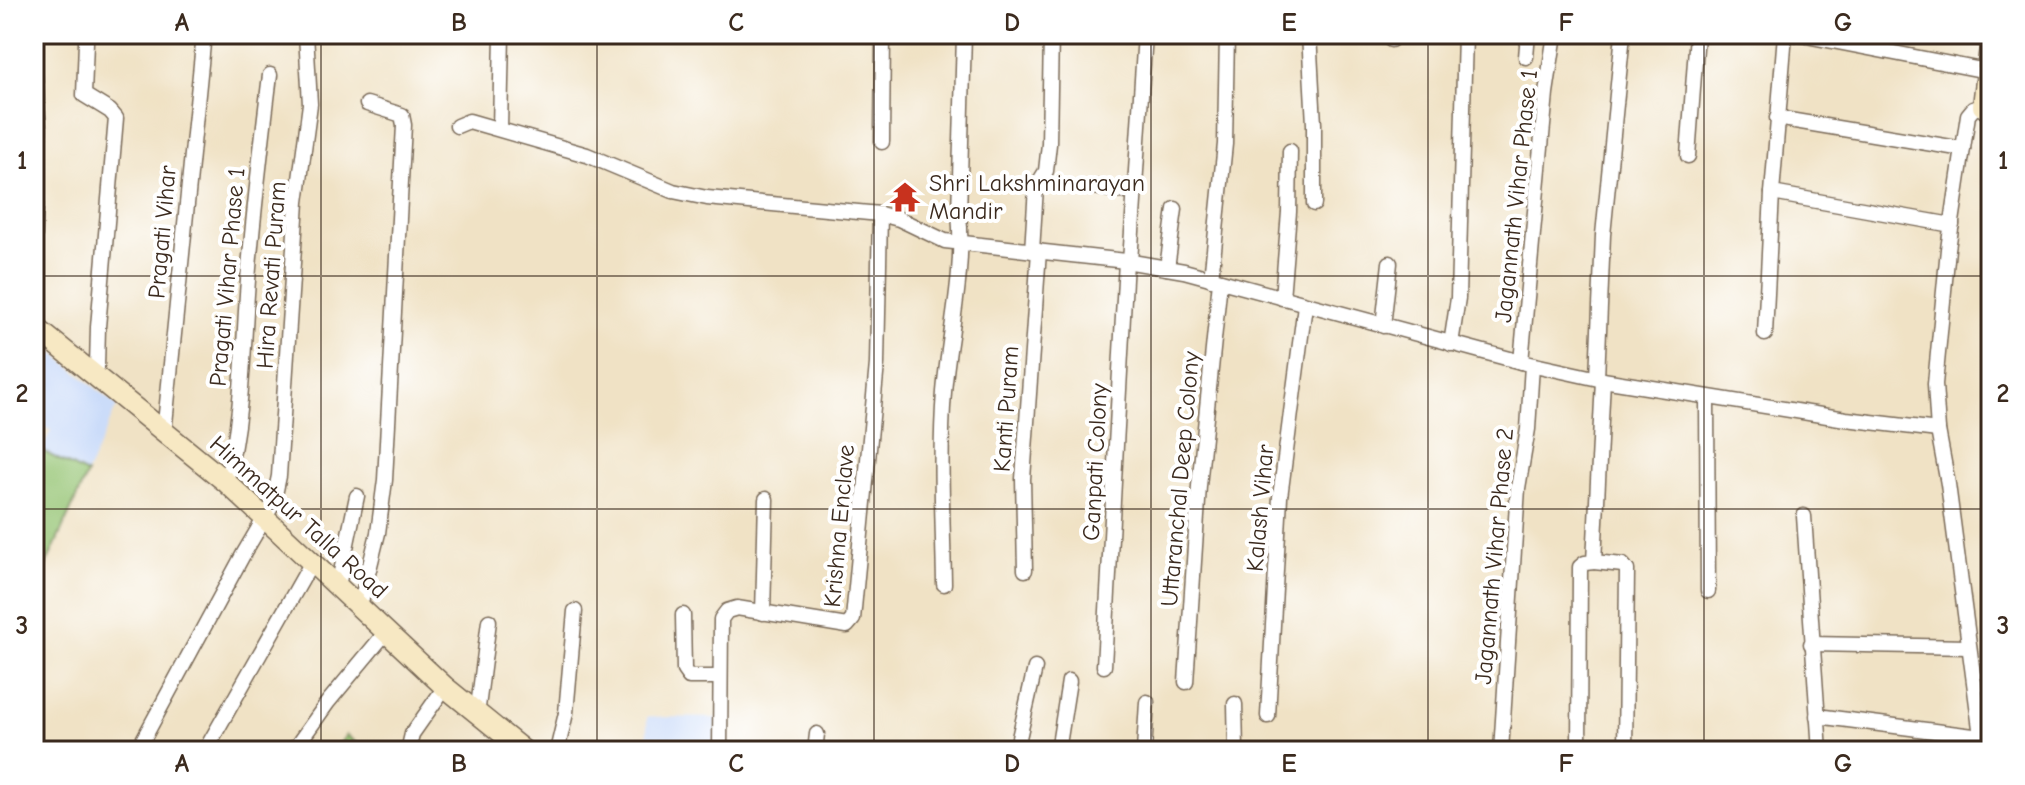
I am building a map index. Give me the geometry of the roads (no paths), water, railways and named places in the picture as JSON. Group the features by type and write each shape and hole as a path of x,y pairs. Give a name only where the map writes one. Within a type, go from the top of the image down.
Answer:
{"street":[{"name":"Pragati Vihar","path":"164,434 204,34"},
{"name":"Hira Revati Puram","path":"137,751 273,504 279,476 297,202 310,104 306,34"},
{"path":"500,129 502,34"},
{"path":"882,142 883,34"},
{"path":"944,584 941,459 944,391 962,243 959,214 964,34"},
{"name":"Kanti Puram","path":"1025,570 1023,479 1036,251 1036,187 1046,171 1049,144 1051,34"},
{"name":"Ganpati Colony","path":"1104,666 1145,34"},
{"name":"Uttaranchal Deep Colony","path":"1186,682 1225,144 1227,34"},
{"path":"1309,34 1314,204"},
{"path":"1451,344 1458,298 1465,34"},
{"path":"1526,57 1528,34"},
{"name":"Jagannath Vihar Phase 1","path":"1526,364 1544,108 1555,34"},
{"path":"1594,562 1603,235 1623,34"},
{"path":"1688,156 1697,34"},
{"path":"1765,334 1785,34"},
{"path":"1796,34 1987,71"},
{"path":"1817,716 1982,744 1948,484 1938,430 1936,372 1968,115 1973,109 1987,109 1991,38"},
{"path":"86,42 84,95 104,106 116,118 97,367 93,376"},
{"path":"34,67 39,129 34,252"},
{"name":"Pragati Vihar Phase 1","path":"226,482 238,412 255,200 270,75"},
{"path":"360,606 378,533 385,480 404,125 402,115 367,104"},
{"path":"1777,118 1963,149"},
{"path":"457,126 469,121 587,155 673,191 745,202 880,214 899,219 945,241 1167,268 1526,364 1707,399 1938,430"},
{"path":"1282,298 1290,151"},
{"path":"1095,187 1134,193"},
{"path":"1772,193 1952,225"},
{"path":"1167,268 1175,209"},
{"name":"Krishna Enclave","path":"720,751 721,619 727,611 737,608 847,626 853,619 877,364 880,214"},
{"path":"1383,326 1390,263"},
{"name":"Kalash Vihar","path":"1268,716 1280,497 1305,305"},
{"name":"Himmatpur Talla Road","path":"34,326 226,482 513,748"},
{"name":"Jagannath Vihar Phase 2","path":"1501,751 1517,502 1528,429 1526,364"},
{"path":"1707,399 1708,591"},
{"path":"338,586 357,496"},
{"path":"763,613 766,499"},
{"path":"1804,516 1820,751"},
{"path":"205,751 312,562"},
{"path":"1579,751 1580,567 1594,562 1623,565 1627,570 1625,751"},
{"path":"557,751 566,713 575,611"},
{"path":"683,615 684,670 689,677 720,677"},
{"path":"477,715 489,621"},
{"path":"293,751 328,702 387,631"},
{"path":"1811,644 1969,647"},
{"path":"1016,751 1035,668"},
{"path":"1058,751 1069,681"},
{"path":"408,751 412,734 445,687"},
{"path":"1144,751 1147,702"},
{"path":"1235,704 1236,751"},
{"path":"815,751 817,734"}],"place":[{"name":"Shri Lakshminarayan Mandir","path":"905,197"}]}
